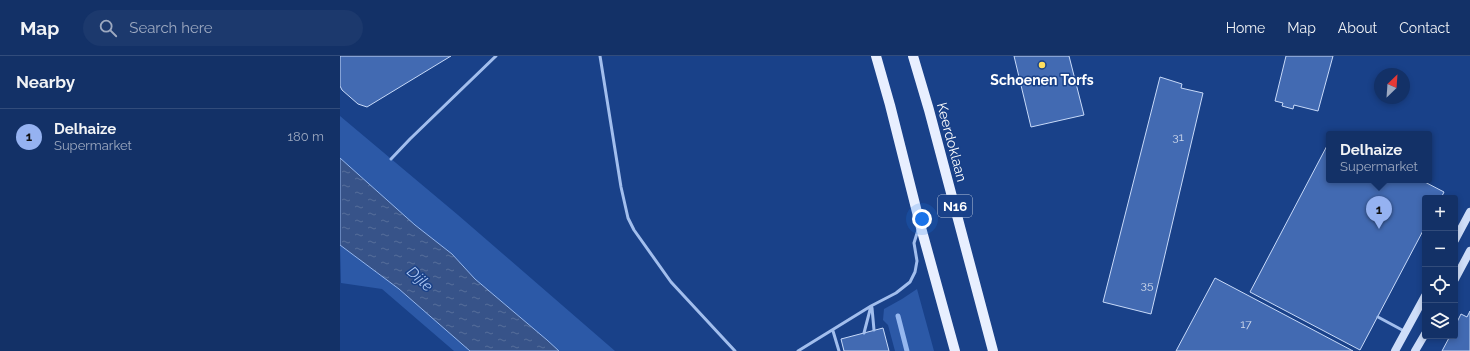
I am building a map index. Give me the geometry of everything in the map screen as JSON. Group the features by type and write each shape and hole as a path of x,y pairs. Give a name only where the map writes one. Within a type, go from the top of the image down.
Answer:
{"main road":[{"name":"N16","path":"876,56 955,351"},
{"name":"Keerdoklaan","path":"913,56 933,125 993,351"},
{"path":"1458,234 1470,212"},
{"path":"1458,273 1470,251"},
{"path":"1395,351 1422,302"},
{"path":"1415,351 1422,339"}],"lane":[{"path":"391,159 496,56"},
{"path":"600,56 621,187 628,218 634,230 671,282 735,351"},
{"path":"798,351 871,306 900,291 910,282 918,261 914,243 920,224"},
{"path":"871,306 874,330"},
{"path":"864,333 871,306"},
{"path":"1378,317 1406,332"},
{"path":"832,331 839,351"}],"shaded area":[{"path":"340,116 458,215 615,351 559,351 475,279 452,254 415,225 340,158"},
{"path":"340,245 399,289 470,351 454,351 382,289 341,283"},
{"path":"917,289 934,351 895,351 888,325 883,320 884,309"}],"water":[{"name":"Dijle","path":"340,158 415,225 452,254 475,279 559,351 470,351 399,289 340,245"}],"building":[{"path":"340,56 451,56 367,107 358,104 342,90 340,86"},
{"path":"1014,56 1069,56 1084,115 1031,127"},
{"path":"1286,56 1333,56 1318,111 1294,105 1293,109 1282,106 1283,103 1275,101"},
{"path":"1160,77 1182,84 1181,88 1203,93 1151,314 1103,302"},
{"path":"1326,148 1326,183 1427,183 1444,192 1442,195 1422,195 1422,233 1360,350 1250,292"},
{"path":"1215,278 1251,297 1353,351 1176,351"},
{"path":"1470,311 1470,351 1442,351 1448,339 1458,339 1458,320 1461,314 1467,317"},
{"path":"883,328 889,351 844,351 841,339"}],"waterway":[{"path":"898,316 907,351"}],"place":[{"name":"Schoenen Torfs","path":"1042,65"},
{"name":"Delhaize","path":"1379,229"}]}
